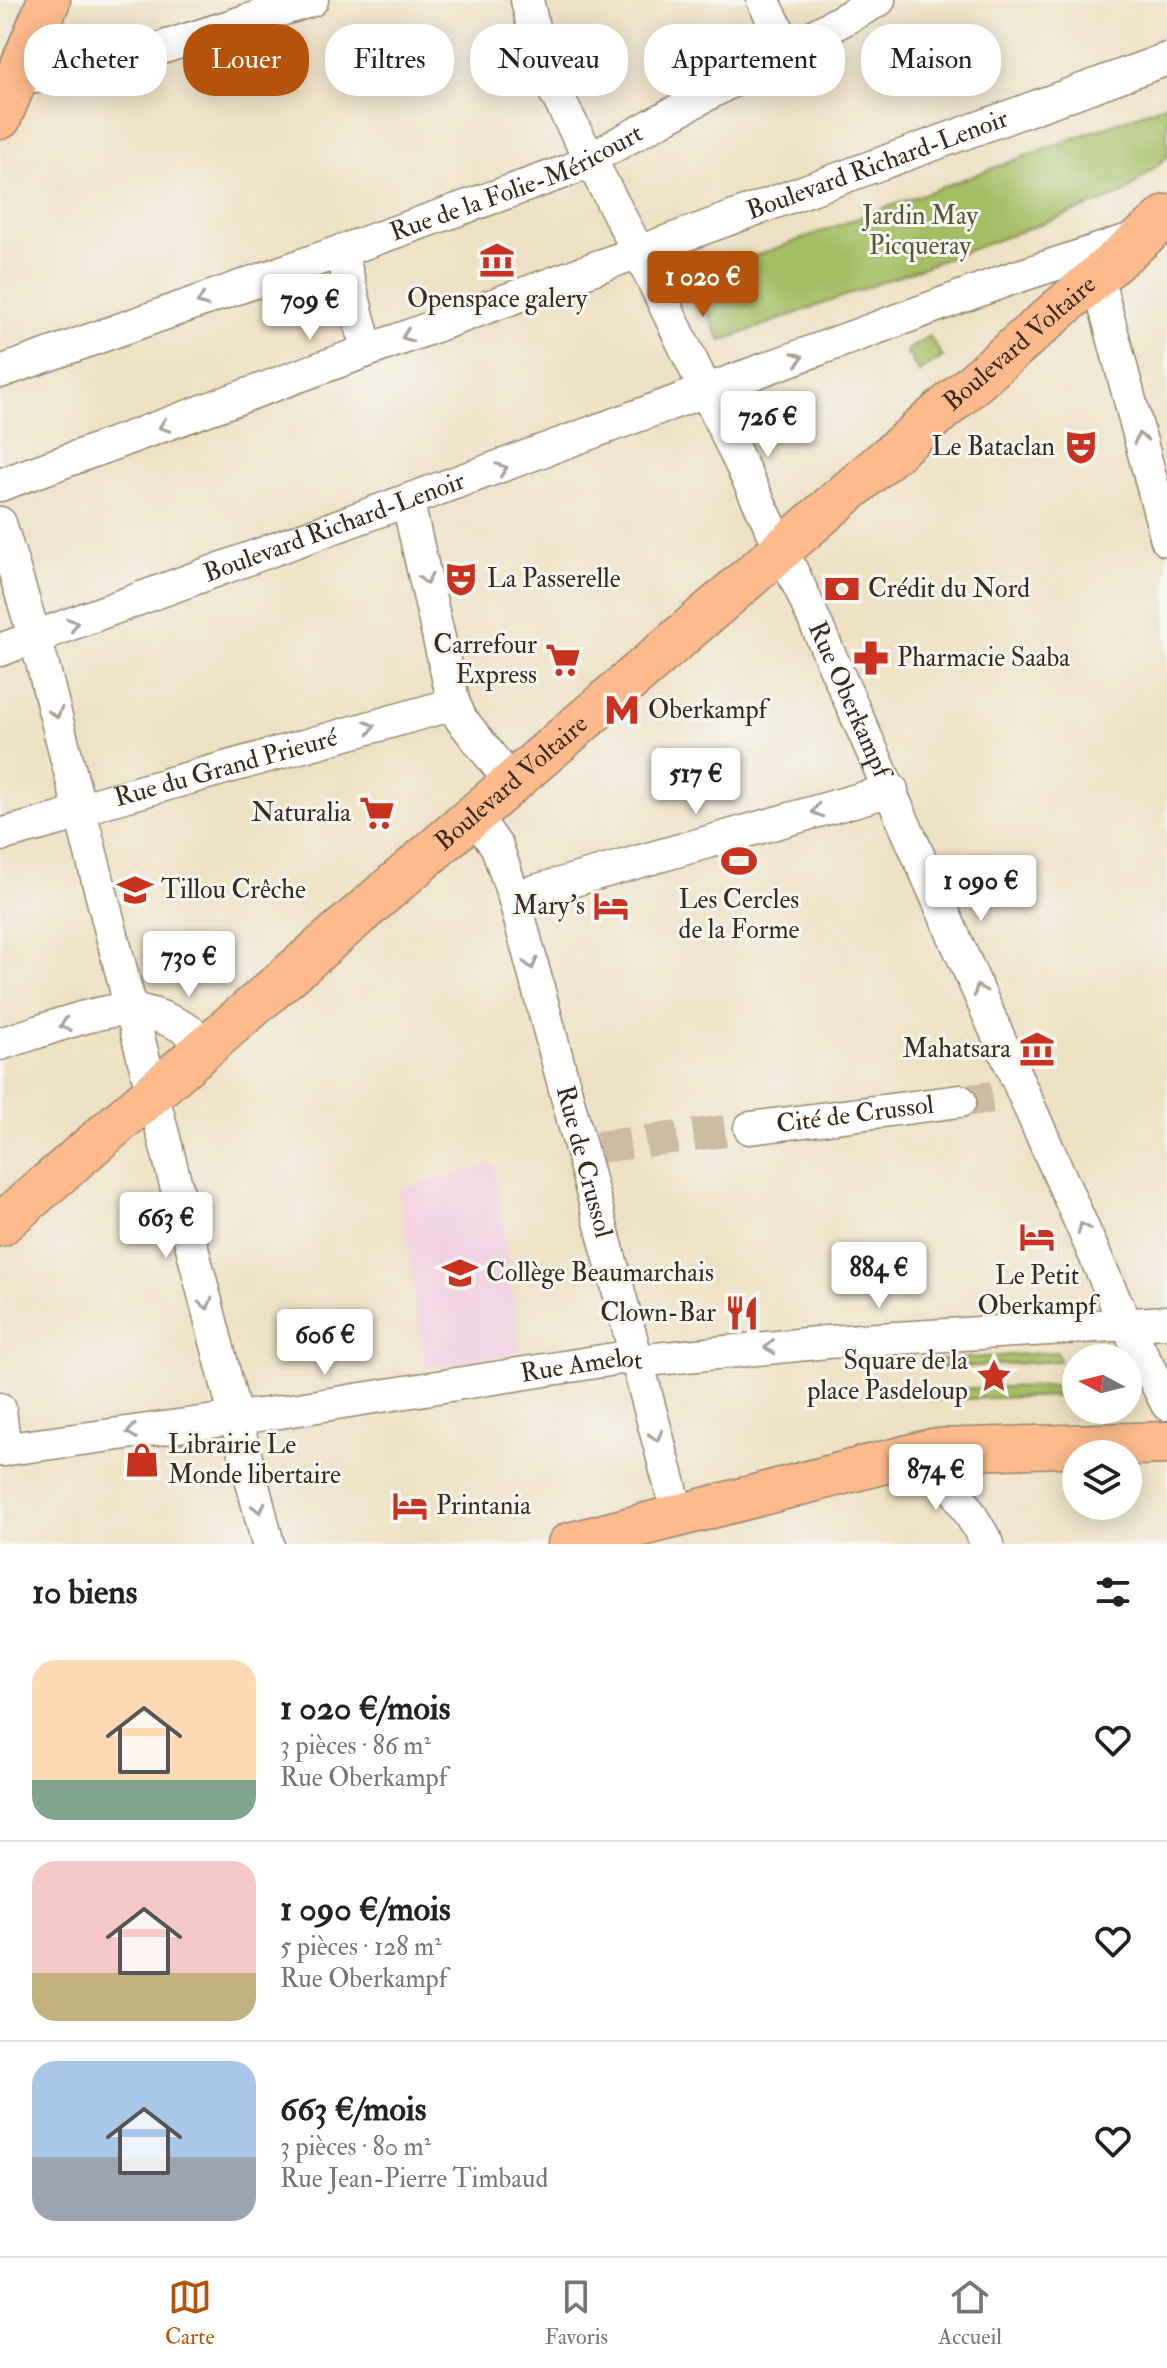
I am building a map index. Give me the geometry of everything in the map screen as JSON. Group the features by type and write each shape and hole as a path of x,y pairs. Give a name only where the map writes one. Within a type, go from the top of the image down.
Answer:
{"main road":[{"path":"0,118 49,0"},
{"name":"Boulevard Voltaire","path":"0,1225 1097,276 1161,225"},
{"path":"569,1544 932,1450 1167,1443"}],"street":[{"path":"17,76 62,76 89,71 312,0"},
{"name":"Rue Oberkampf","path":"527,0 542,67 639,252 781,549 892,790 1127,1325 1167,1404"},
{"path":"763,0 775,24"},
{"name":"Rue de la Folie-Méricourt","path":"837,24 879,0"},
{"name":"Boulevard Richard-Lenoir","path":"0,485 1167,59"},
{"name":"Rue de la Folie-Méricourt","path":"0,372 591,160 708,96"},
{"name":"Boulevard Richard-Lenoir","path":"0,650 32,628 408,503 1161,225"},
{"path":"341,251 367,350"},
{"path":"1097,276 1167,540"},
{"path":"408,503 454,704 461,719 511,782"},
{"path":"0,523 81,811 154,1092 157,1119 268,1544"},
{"name":"Rue du Grand Prieuré","path":"0,835 454,704"},
{"path":"514,897 892,790"},
{"name":"Rue de Crussol","path":"474,815 497,847 588,1148 636,1361 678,1515"},
{"path":"0,1044 102,1014 131,1010 194,1029 207,1046"},
{"name":"Cité de Crussol","path":"750,1128 960,1101"},
{"name":"Rue Amelot","path":"3,1450 237,1418 621,1358 636,1361 827,1342 1167,1322"},
{"path":"0,1409 3,1450"},
{"path":"932,1450 988,1544"}],"shaded area":[{"name":"Collège Beaumarchais","path":"494,1164 521,1353 425,1367 399,1189"}],"green space":[{"name":"Jardin May Picqueray","path":"1167,104 1167,157 1123,194 721,341 690,280"},
{"path":"929,336 943,357 919,372 906,351"},
{"path":"1057,1352 1060,1361 930,1369 927,1361"},
{"path":"1060,1385 1059,1396 930,1400 930,1390"}],"tunnel":[{"path":"960,1101 1004,1096"},
{"path":"598,1147 750,1128"}],"place":[{"name":"Openspace galery","path":"497,260"},
{"name":"Le Bataclan","path":"1081,447"},
{"name":"La Passerelle","path":"461,579"},
{"name":"Crédit du Nord","path":"842,589"},
{"name":"Pharmacie Saaba","path":"871,658"},
{"name":"Carrefour Express","path":"563,660"},
{"name":"Oberkampf","path":"622,710"},
{"name":"Naturalia","path":"377,813"},
{"name":"Les Cercles de la Forme","path":"739,861"},
{"name":"Tillou Crêche","path":"135,890"},
{"name":"Mary's","path":"611,906"},
{"name":"Mahatsara","path":"1037,1049"},
{"name":"Le Petit Oberkampf","path":"1037,1237"},
{"name":"Collège Beaumarchais","path":"460,1273"},
{"name":"Clown-Bar","path":"742,1313"},
{"name":"Square de la place Pasdeloup","path":"994,1376"},
{"name":"Librairie Le Monde libertaire","path":"142,1460"},
{"name":"Printania","path":"410,1506"}]}
